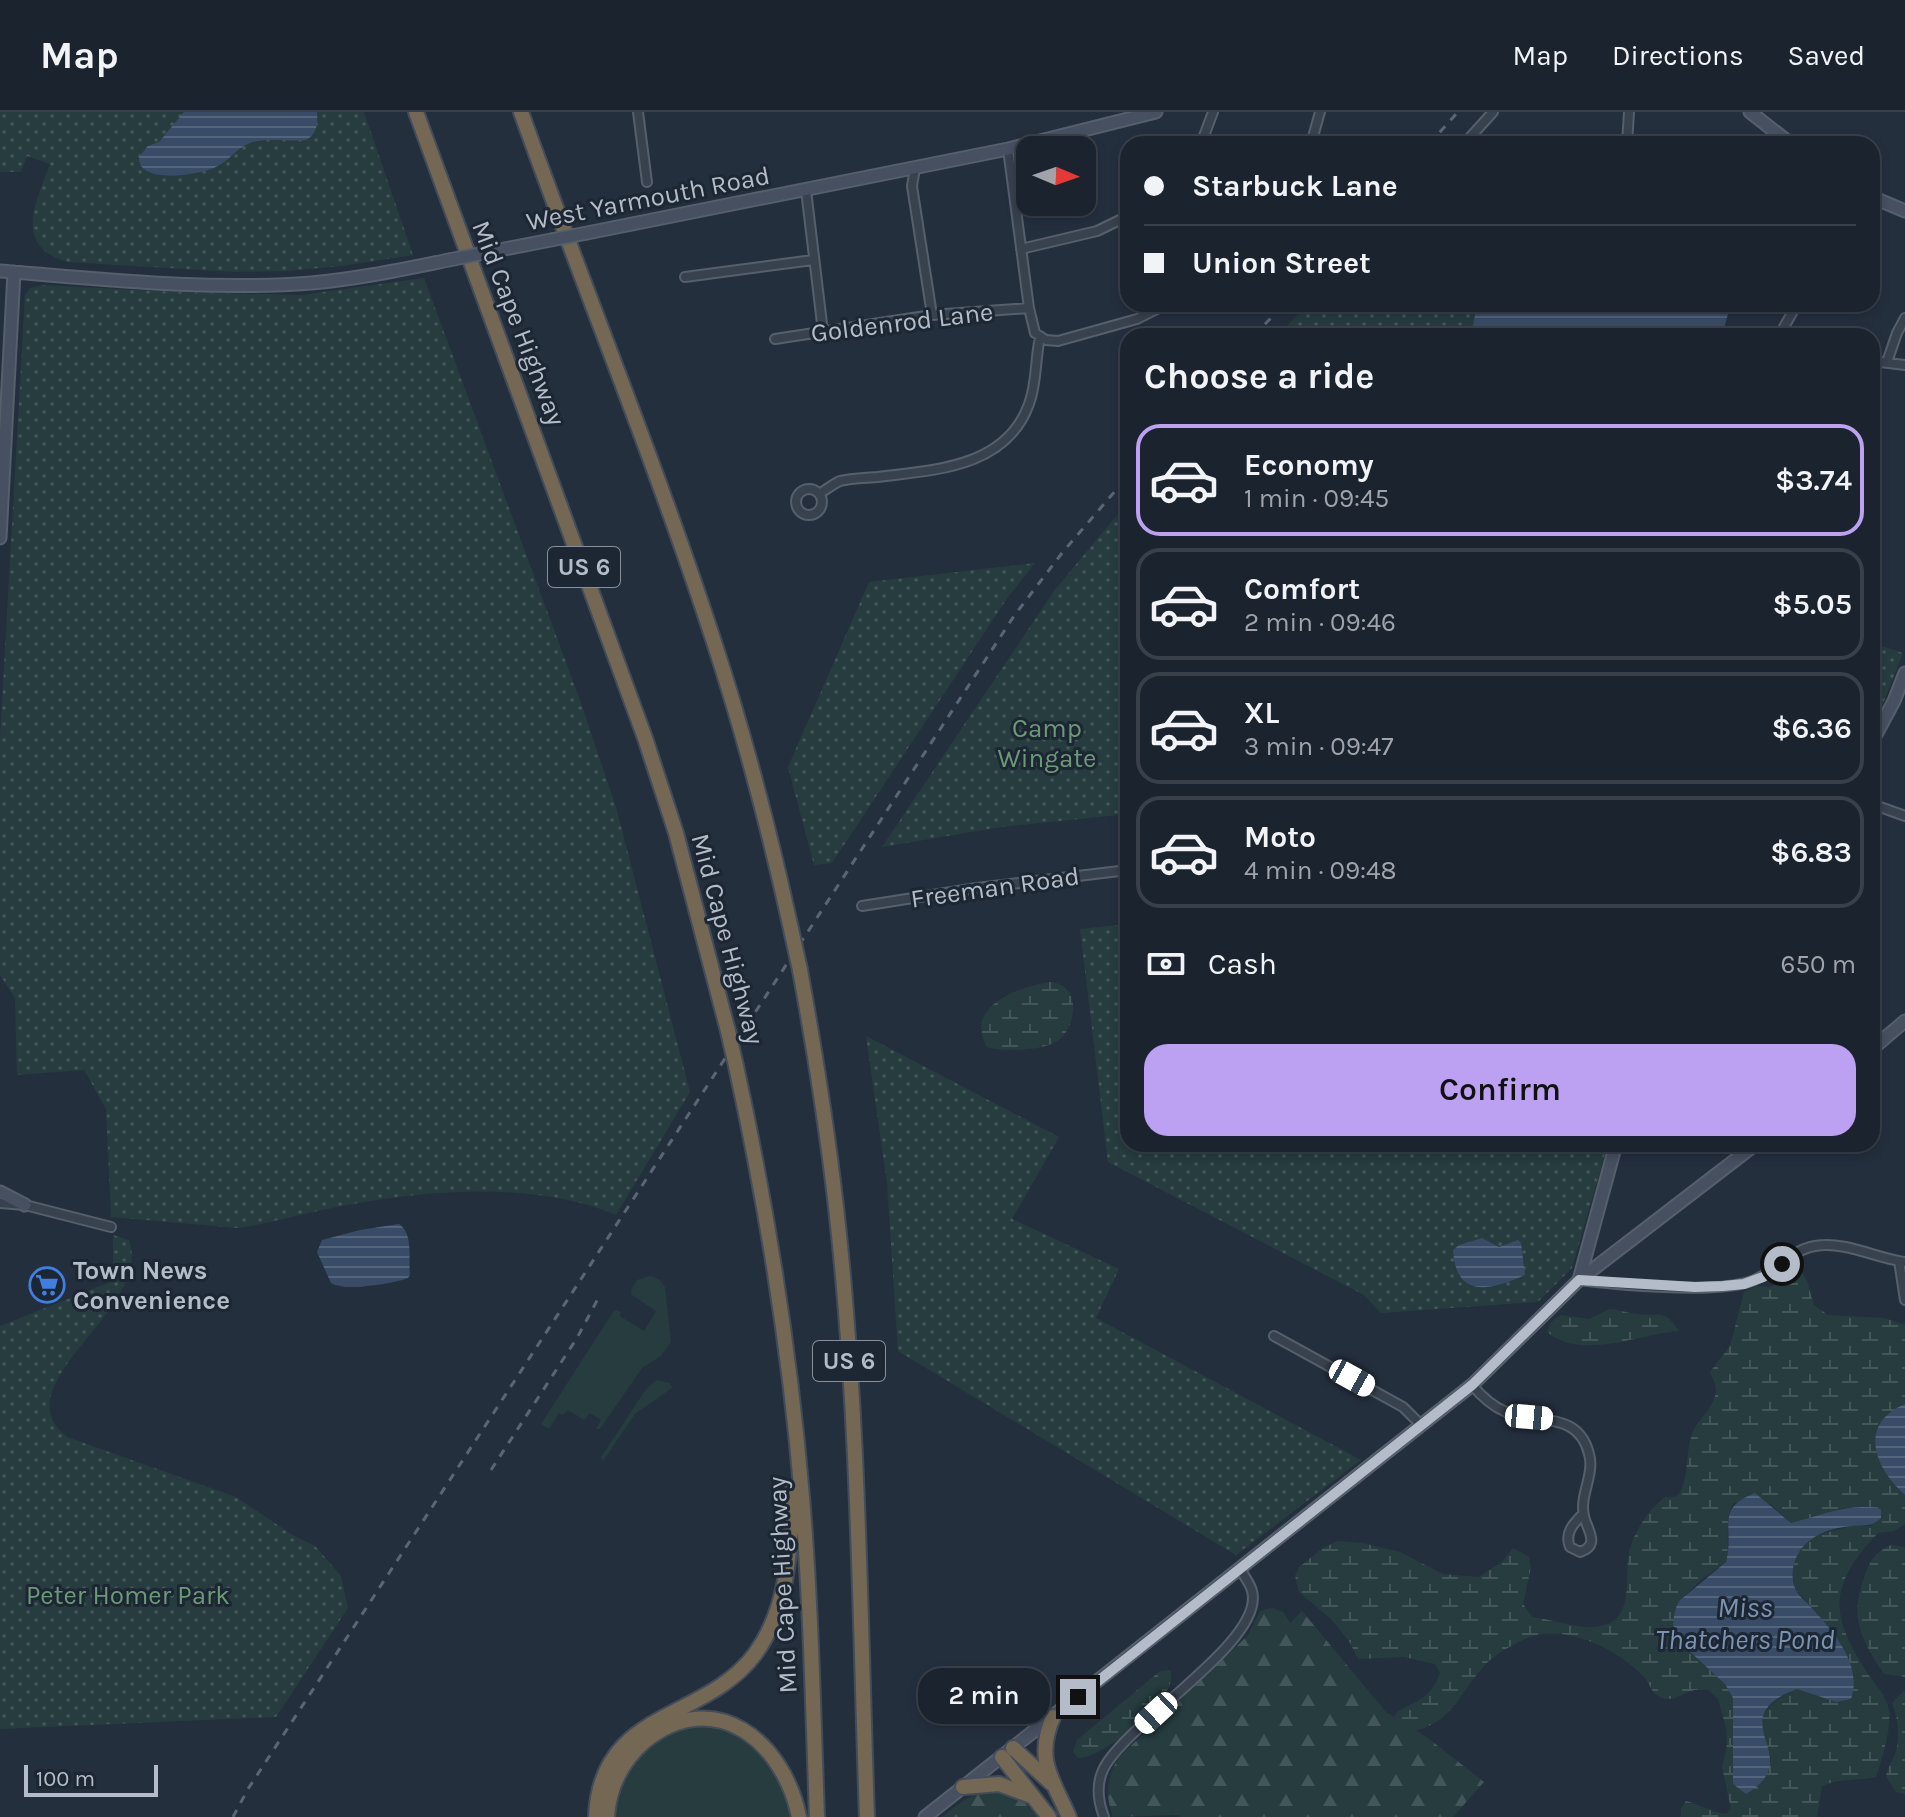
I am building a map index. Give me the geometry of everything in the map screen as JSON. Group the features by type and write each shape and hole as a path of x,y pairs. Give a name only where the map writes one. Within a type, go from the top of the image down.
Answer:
{"highway":[{"name":"Mid Cape Highway","path":"416,112 641,726 676,833 728,1031 770,1244 797,1445 808,1596 817,1817"},
{"name":"US 6","path":"521,112 715,644 754,776 800,970 825,1121 845,1296 867,1817"},
{"path":"596,1817 603,1780 627,1742 655,1720 725,1683 749,1661 762,1643 778,1607 786,1578 797,1445"},
{"path":"1053,1717 1046,1733 1044,1751 1056,1790 1069,1817"},
{"path":"607,1817 614,1782 633,1753 651,1737 672,1725 703,1719 741,1728 768,1749 788,1781 799,1817"},
{"path":"1008,1752 1042,1773 1056,1790"},
{"path":"1008,1752 1034,1798 1049,1817"},
{"path":"963,1787 999,1784 1034,1798"}],"main road":[{"name":"West Yarmouth Road","path":"0,271 233,285 354,278 1008,149 1156,112"},
{"path":"1750,112 1781,136"},
{"path":"1880,200 1905,211"},
{"path":"0,538 14,272"},
{"path":"1880,727 1905,673"},
{"path":"1880,1042 1905,1021"},
{"path":"1579,1280 1614,1152"},
{"path":"925,1817 1472,1385 1579,1280 1746,1152"},
{"path":"0,1192 25,1205"}],"street":[{"path":"638,112 647,182"},
{"path":"1204,136 1213,112"},
{"path":"1313,136 1320,112"},
{"path":"1471,136 1493,112"},
{"path":"1628,136 1629,112"},
{"path":"1008,149 1032,326 1040,337 1058,341 1109,329 1154,312"},
{"path":"915,168 912,186 932,315"},
{"path":"806,190 823,332"},
{"path":"1021,249 1097,231 1120,220"},
{"path":"685,277 813,260"},
{"name":"Goldenrod Lane","path":"775,339 932,315 1029,308"},
{"path":"1887,362 1905,318"},
{"path":"819,494 841,481 953,467 987,453 1015,428 1029,405 1040,337"},
{"path":"1880,362 1905,365"},
{"path":"1880,807 1905,816"},
{"name":"Freeman Road","path":"862,906 1120,871"},
{"path":"0,1203 25,1205 111,1227"},
{"path":"1579,1280 1695,1287 1744,1284 1763,1277 1796,1253 1814,1246 1845,1246 1902,1262 1905,1300"},
{"path":"1274,1336 1403,1407 1420,1424"},
{"path":"1472,1385 1484,1399 1504,1411 1561,1421 1577,1431 1589,1449 1591,1460 1583,1514"},
{"path":"1104,1817 1098,1795 1099,1780 1116,1749 1215,1658 1240,1630 1253,1595 1240,1569"}],"green space":[{"path":"0,112 364,112 413,255 287,271 235,272 68,262 40,246 34,234 35,208 50,164 27,156 21,172 0,172"},
{"path":"424,278 581,703 616,807 690,1092 616,1215 581,1203 543,1196 464,1192 423,1194 345,1205 237,1228 111,1217 106,1109 84,1070 17,1075 15,998 0,975 0,738 25,295 30,288 43,285 301,295"},
{"path":"1476,312 1472,328 1285,328 1298,314"},
{"name":"Camp Wingate","path":"1120,512 1120,815 1001,827 882,847 1054,591"},
{"name":"Camp Wingate","path":"1035,563 1008,597 832,863 814,865 788,767 869,582"},
{"path":"1880,646 1903,653 1880,705"},
{"path":"1120,925 1120,1152 1606,1152 1572,1268 1538,1302 1381,1313 1364,1295 1108,1162 1080,929"},
{"path":"1050,982 1060,984 1067,990 1073,1006 1070,1024 1060,1039 1046,1046 1025,1049 987,1047 982,1020 988,1009 1024,988"},
{"path":"866,1036 1059,1137 1012,1219 1119,1269 1096,1318 1361,1460 1236,1555 898,1351 887,1183"},
{"name":"Peter Homer Park","path":"113,1235 129,1240 131,1264 123,1288 108,1312 57,1381 50,1403 54,1423 67,1437 236,1497 291,1534 315,1546 341,1576 348,1608 276,1717 0,1729 0,1326 113,1281"},
{"path":"1786,1269 1801,1271 1814,1305 1828,1315 1884,1318 1905,1325 1905,1404 1896,1408 1896,1488 1905,1495 1905,1524 1894,1531 1878,1533 1850,1569 1840,1601 1846,1634 1888,1706 1887,1736 1876,1777 1822,1786 1817,1817 1681,1817 1681,1808 1686,1801 1726,1814 1731,1809 1722,1767 1727,1745 1726,1728 1718,1699 1709,1690 1693,1690 1674,1698 1662,1698 1632,1665 1618,1655 1569,1635 1536,1635 1516,1643 1489,1661 1456,1704 1440,1719 1416,1731 1397,1725 1394,1719 1396,1713 1432,1689 1440,1673 1435,1664 1404,1657 1358,1659 1349,1641 1330,1618 1299,1592 1295,1576 1299,1567 1323,1548 1338,1541 1400,1552 1443,1574 1479,1577 1503,1561 1513,1548 1529,1557 1531,1567 1523,1604 1532,1617 1586,1627 1607,1624 1617,1618 1623,1609 1630,1548 1639,1527 1659,1502 1681,1491 1692,1434 1715,1396 1716,1386 1710,1372 1730,1346 1744,1292 1756,1286 1772,1287","holes":["1734,1503 1770,1504 1791,1523 1845,1508 1872,1526 1851,1526 1814,1536 1798,1551 1792,1568 1794,1588 1820,1616 1851,1699 1836,1702 1797,1689 1778,1700 1767,1710 1762,1723 1771,1762 1733,1784 1733,1698 1725,1684 1675,1638 1679,1601 1726,1562 1728,1523"]},
{"path":"650,1276 660,1280 665,1287 671,1342 661,1356 642,1368 600,1429 596,1429 601,1420 590,1413 584,1420 568,1410 563,1415 559,1413 549,1429 541,1424 613,1312 621,1312 620,1316 644,1331 656,1311 632,1295 631,1290 637,1280"},
{"path":"1610,1309 1664,1316 1679,1331 1594,1345 1561,1340 1547,1332 1551,1322 1561,1315 1589,1319"},
{"path":"657,1380 670,1383 672,1388 635,1414 603,1461 601,1457 646,1389"},
{"path":"1891,1545 1905,1547 1905,1677 1884,1674 1869,1651 1858,1617 1860,1592 1868,1567 1877,1554"},
{"path":"1272,1608 1283,1612 1290,1623 1302,1611 1386,1712 1428,1738 1484,1782 1453,1817 1113,1817 1108,1787 1119,1757 1248,1635 1260,1611"},
{"path":"1171,1670 1168,1689 1142,1720 1100,1751 1078,1758 1073,1752 1077,1740 1160,1671"},
{"path":"1905,1690 1905,1794 1896,1792 1886,1776 1898,1739 1892,1703"},
{"path":"708,1725 740,1734 758,1747 777,1775 793,1817 612,1817 620,1783 641,1752 670,1731"},
{"path":"999,1790 1020,1798 1038,1817 942,1817 975,1795"}],"water":[{"path":"184,112 317,112 317,121 315,131 306,140 250,143 206,171 170,176 148,172 141,166 139,157 148,146 159,142"},
{"path":"1476,312 1729,312 1724,328 1472,328"},
{"path":"399,1224 409,1240 408,1278 369,1286 331,1283 317,1252 322,1240"},
{"path":"1482,1238 1499,1247 1518,1240 1525,1275 1488,1287 1468,1284 1456,1266 1453,1250"},
{"path":"1905,1404 1905,1495 1879,1460 1876,1435 1890,1413"},
{"name":"Miss Thatchers Pond","path":"1755,1493 1791,1523 1858,1507 1881,1509 1881,1518 1871,1524 1825,1532 1809,1541 1797,1555 1793,1569 1794,1585 1844,1649 1854,1686 1851,1699 1836,1702 1797,1689 1774,1701 1765,1712 1762,1723 1770,1758 1769,1769 1762,1781 1746,1794 1733,1784 1733,1698 1725,1684 1675,1638 1673,1624 1679,1601 1726,1562 1730,1513 1742,1499"}],"railway":[{"path":"1436,136 1458,112"},
{"path":"1262,328 1276,312"},
{"path":"233,1817 248,1789 1014,616 1062,553 1120,485"},
{"path":"491,1470 577,1338 600,1295"}],"place":[{"name":"Town News Convenience","path":"47,1285"}],"route":[{"path":"1078,1697 1472,1385 1579,1280 1723,1286 1744,1284 1763,1277 1782,1264"}]}
